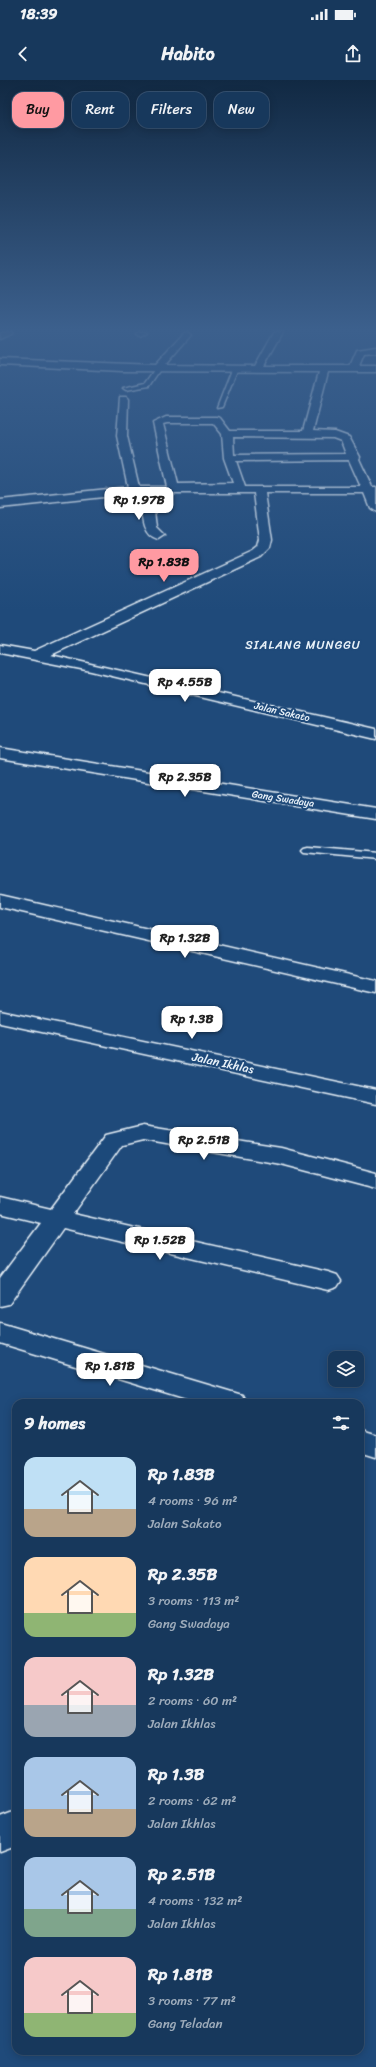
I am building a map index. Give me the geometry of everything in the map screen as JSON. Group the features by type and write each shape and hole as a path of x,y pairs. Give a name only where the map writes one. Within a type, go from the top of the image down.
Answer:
{"street":[{"path":"122,425 122,436 134,490"},
{"path":"158,425 173,488 240,486 241,478 229,458 227,434 220,425"},
{"path":"307,434 309,425"},
{"path":"227,434 307,434 341,436 345,439 364,478 372,490 376,508"},
{"path":"229,458 355,457"},
{"path":"348,478 364,478"},
{"path":"0,504 134,490 372,490"},
{"path":"36,656 256,554 264,548 266,540 259,490"},
{"path":"147,491 152,529 159,536"},
{"name":"Jalan Sakato","path":"0,649 91,667 376,734"},
{"name":"Gang Swadaya","path":"0,753 376,814"},
{"path":"0,901 376,987"},
{"name":"Jalan Ikhlas","path":"0,1017 376,1097"},
{"path":"0,1296 114,1140 143,1134 281,1156 376,1181"},
{"path":"0,1206 328,1281"},
{"path":"0,1333 213,1399"},
{"path":"364,1443 376,1446"},
{"path":"0,1835 12,1830"}],"lane":[{"path":"308,850 376,856"}],"district":[{"name":"SIALANG MUNGGU","path":"303,645"}]}
